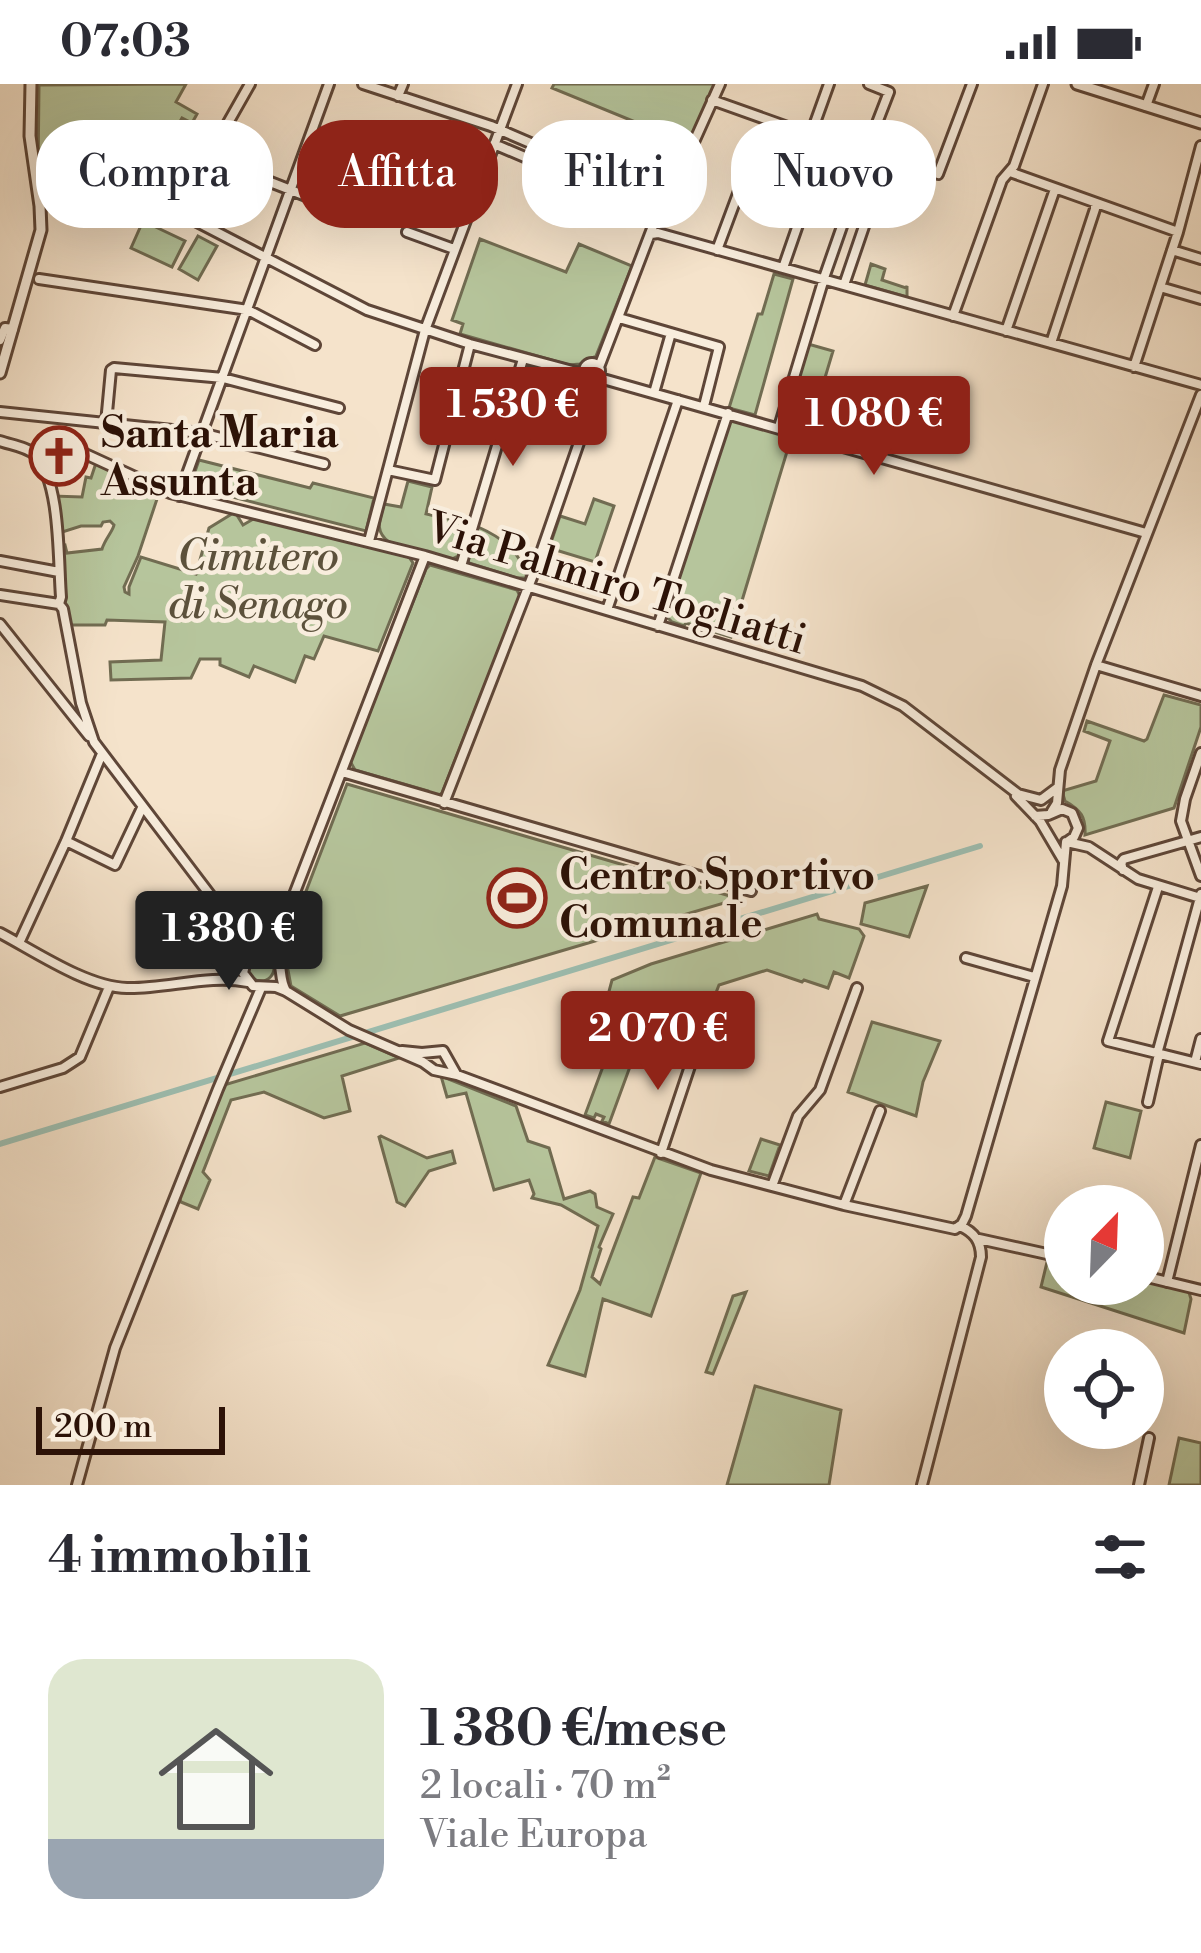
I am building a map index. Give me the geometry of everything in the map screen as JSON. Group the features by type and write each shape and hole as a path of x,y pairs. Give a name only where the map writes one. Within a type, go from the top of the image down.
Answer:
{"street":[{"path":"32,84 30,136 36,176"},
{"path":"230,120 250,84"},
{"path":"179,496 329,84"},
{"path":"363,84 484,123 522,140"},
{"path":"398,96 403,84"},
{"path":"498,135 518,84"},
{"path":"703,120 719,84"},
{"path":"816,120 829,84"},
{"path":"869,84 889,92 879,120"},
{"path":"938,174 972,84"},
{"path":"953,316 1042,84"},
{"path":"1079,84 1201,123"},
{"path":"1146,106 1154,84"},
{"path":"712,100 770,120"},
{"path":"1134,367 1201,146"},
{"path":"1010,172 1178,232"},
{"path":"273,185 297,194"},
{"path":"1006,331 1055,189"},
{"path":"1051,344 1094,204"},
{"path":"717,250 731,212"},
{"path":"0,373 41,228"},
{"path":"210,228 367,310 425,330 523,359 593,372 611,383 1146,533"},
{"path":"370,541 425,330 462,228"},
{"path":"595,393 593,372 653,228"},
{"path":"783,268 797,228"},
{"path":"779,427 841,228"},
{"path":"844,285 863,228"},
{"path":"407,232 454,249"},
{"path":"651,234 1201,385"},
{"path":"1172,250 1201,259"},
{"path":"39,279 248,310 315,344"},
{"path":"1160,287 1201,299"},
{"path":"619,318 719,347 704,406"},
{"path":"0,340 5,328 16,323"},
{"path":"653,393 670,333"},
{"path":"388,470 435,479 470,344"},
{"path":"461,566 523,359"},
{"path":"106,423 113,368 224,378 339,408"},
{"path":"445,803 595,393 611,383"},
{"path":"1064,861 1044,829 1060,770 1096,664 1201,395"},
{"path":"607,610 678,400"},
{"path":"0,412 204,434 324,464"},
{"path":"658,626 728,413"},
{"path":"0,441 34,452 46,467 59,604"},
{"name":"Via Palmiro Togliatti","path":"81,452 179,496 461,566 881,693 1008,788 1044,829"},
{"path":"187,481 191,497"},
{"path":"286,991 275,955 278,936 425,556"},
{"path":"0,561 59,572"},
{"path":"2,596 59,604 63,609 81,703 101,755 242,937 256,952 275,955"},
{"path":"0,624 94,742"},
{"path":"1096,664 1201,696"},
{"path":"63,706 81,703"},
{"path":"1201,753 1182,811 1182,826 1201,876"},
{"path":"19,943 101,755"},
{"path":"342,772 751,892"},
{"name":"Via Palmiro Togliatti","path":"1008,788 1028,799 1041,800 1057,792"},
{"path":"1057,792 1076,818 1077,830 1066,842"},
{"path":"66,841 115,865 142,808"},
{"path":"1034,816 1067,810"},
{"path":"1077,830 1089,847"},
{"path":"1123,864 1201,837"},
{"path":"1053,841 1089,847 1158,887 1200,896 1148,1102"},
{"path":"960,1226 1062,886 1066,842"},
{"path":"1158,887 1108,1041 1198,1063 1201,1039"},
{"path":"0,933 109,986 226,979 286,991 350,1030 434,1070 446,1067 661,1153 772,1186 970,1231 982,1252 980,1263 922,1485"},
{"path":"226,979 278,936"},
{"path":"966,958 1034,977"},
{"path":"242,968 249,983 249,1012"},
{"path":"76,1485 115,1348 218,1089 249,1012 279,976"},
{"path":"0,1087 63,1068 80,1057 109,986"},
{"path":"772,1186 798,1116 820,1090 857,988"},
{"path":"661,1153 696,1048"},
{"path":"395,1050 439,1051 445,1053 446,1067"},
{"path":"430,1065 432,1053"},
{"path":"844,1204 880,1111"},
{"path":"1167,1282 1201,1145"},
{"path":"976,1238 1044,1253"},
{"path":"1164,1281 1201,1290"},
{"path":"1139,1485 1147,1449"}],"green space":[{"path":"186,84 176,102 197,114 194,120 39,120 39,85"},
{"path":"554,84 717,84 700,120 630,120 552,88"},
{"path":"140,228 158,228 185,241 172,267 131,248"},
{"path":"198,236 217,246 198,280 179,269"},
{"path":"480,239 566,272 579,244 632,266 596,356 569,365 460,334 463,324 452,320"},
{"path":"871,264 885,269 882,280 907,286 907,297 865,285"},
{"path":"774,274 793,279 755,415 729,408"},
{"path":"808,344 833,351 809,431 788,425 785,419"},
{"path":"512,408 537,412 522,440 504,435"},
{"path":"734,419 792,435 731,637 684,626 666,616 727,424"},
{"path":"199,460 310,488 313,483 374,498 366,531 193,487"},
{"name":"Cimitero di Senago","path":"96,463 157,499 124,587 129,594 141,557 196,574 209,528 235,512 243,525 255,518 409,557 413,563 378,651 324,636 314,659 305,656 295,682 254,666 249,677 220,665 220,659 200,659 191,678 111,680 110,662 161,660 165,622 107,620 105,625 68,625 59,546 65,545 67,553 102,549 114,525 110,521 81,526 62,532 59,540 53,496 82,497 86,477 91,478"},
{"path":"408,481 432,487 426,514 469,524 458,556 452,559 389,542 381,534 384,504 401,507"},
{"path":"594,499 614,506 595,562 549,548 560,516 585,524"},
{"path":"476,526 509,546 527,578 469,563"},
{"path":"430,565 517,590 520,596 438,796 355,770 350,761"},
{"path":"1164,695 1201,705 1201,727 1174,808 1085,835 1081,815 1065,801 1062,791 1096,781 1110,741 1084,731 1087,721 1144,741"},
{"name":"Centro Sportivo Comunale","path":"347,784 730,896 731,901 340,1016 291,986 284,949"},
{"path":"927,886 909,937 861,924 865,903"},
{"path":"817,914 819,919 859,929 864,936 849,978 834,972 828,988 767,970 719,985 693,1044 603,1014 612,980"},
{"path":"261,955 274,968 261,981 248,968"},
{"path":"872,1022 940,1041 923,1082 916,1116 848,1092"},
{"path":"365,1043 399,1058 342,1076 350,1111 324,1118 264,1092 231,1100 203,1172 210,1180 198,1209 181,1202 179,1197 224,1085"},
{"path":"611,1045 635,1053 609,1124 596,1114 594,1118 585,1115"},
{"path":"441,1076 516,1106 528,1141 549,1148 564,1199 590,1191 597,1207 613,1214 592,1277 600,1284 633,1197 639,1198 655,1157 701,1173 651,1316 603,1299 585,1376 548,1365 580,1290 598,1226 561,1205 532,1198 529,1180 494,1190 466,1093 447,1097"},
{"path":"1106,1102 1141,1111 1130,1158 1094,1148"},
{"path":"381,1136 427,1158 452,1151 455,1163 429,1171 405,1206 397,1202"},
{"path":"761,1139 780,1145 769,1176 749,1171"},
{"path":"1164,1283 1188,1289 1191,1299 1184,1333 1097,1305 1164,1305"},
{"path":"746,1292 713,1374 706,1372 733,1296"},
{"path":"755,1386 841,1410 829,1485 727,1485"},
{"path":"1179,1438 1201,1443 1201,1485 1169,1485"}],"waterway":[{"path":"0,1144 980,846"}],"place":[{"name":"Santa Maria Assunta","path":"59,456"},
{"name":"Centro Sportivo Comunale","path":"517,898"}]}
